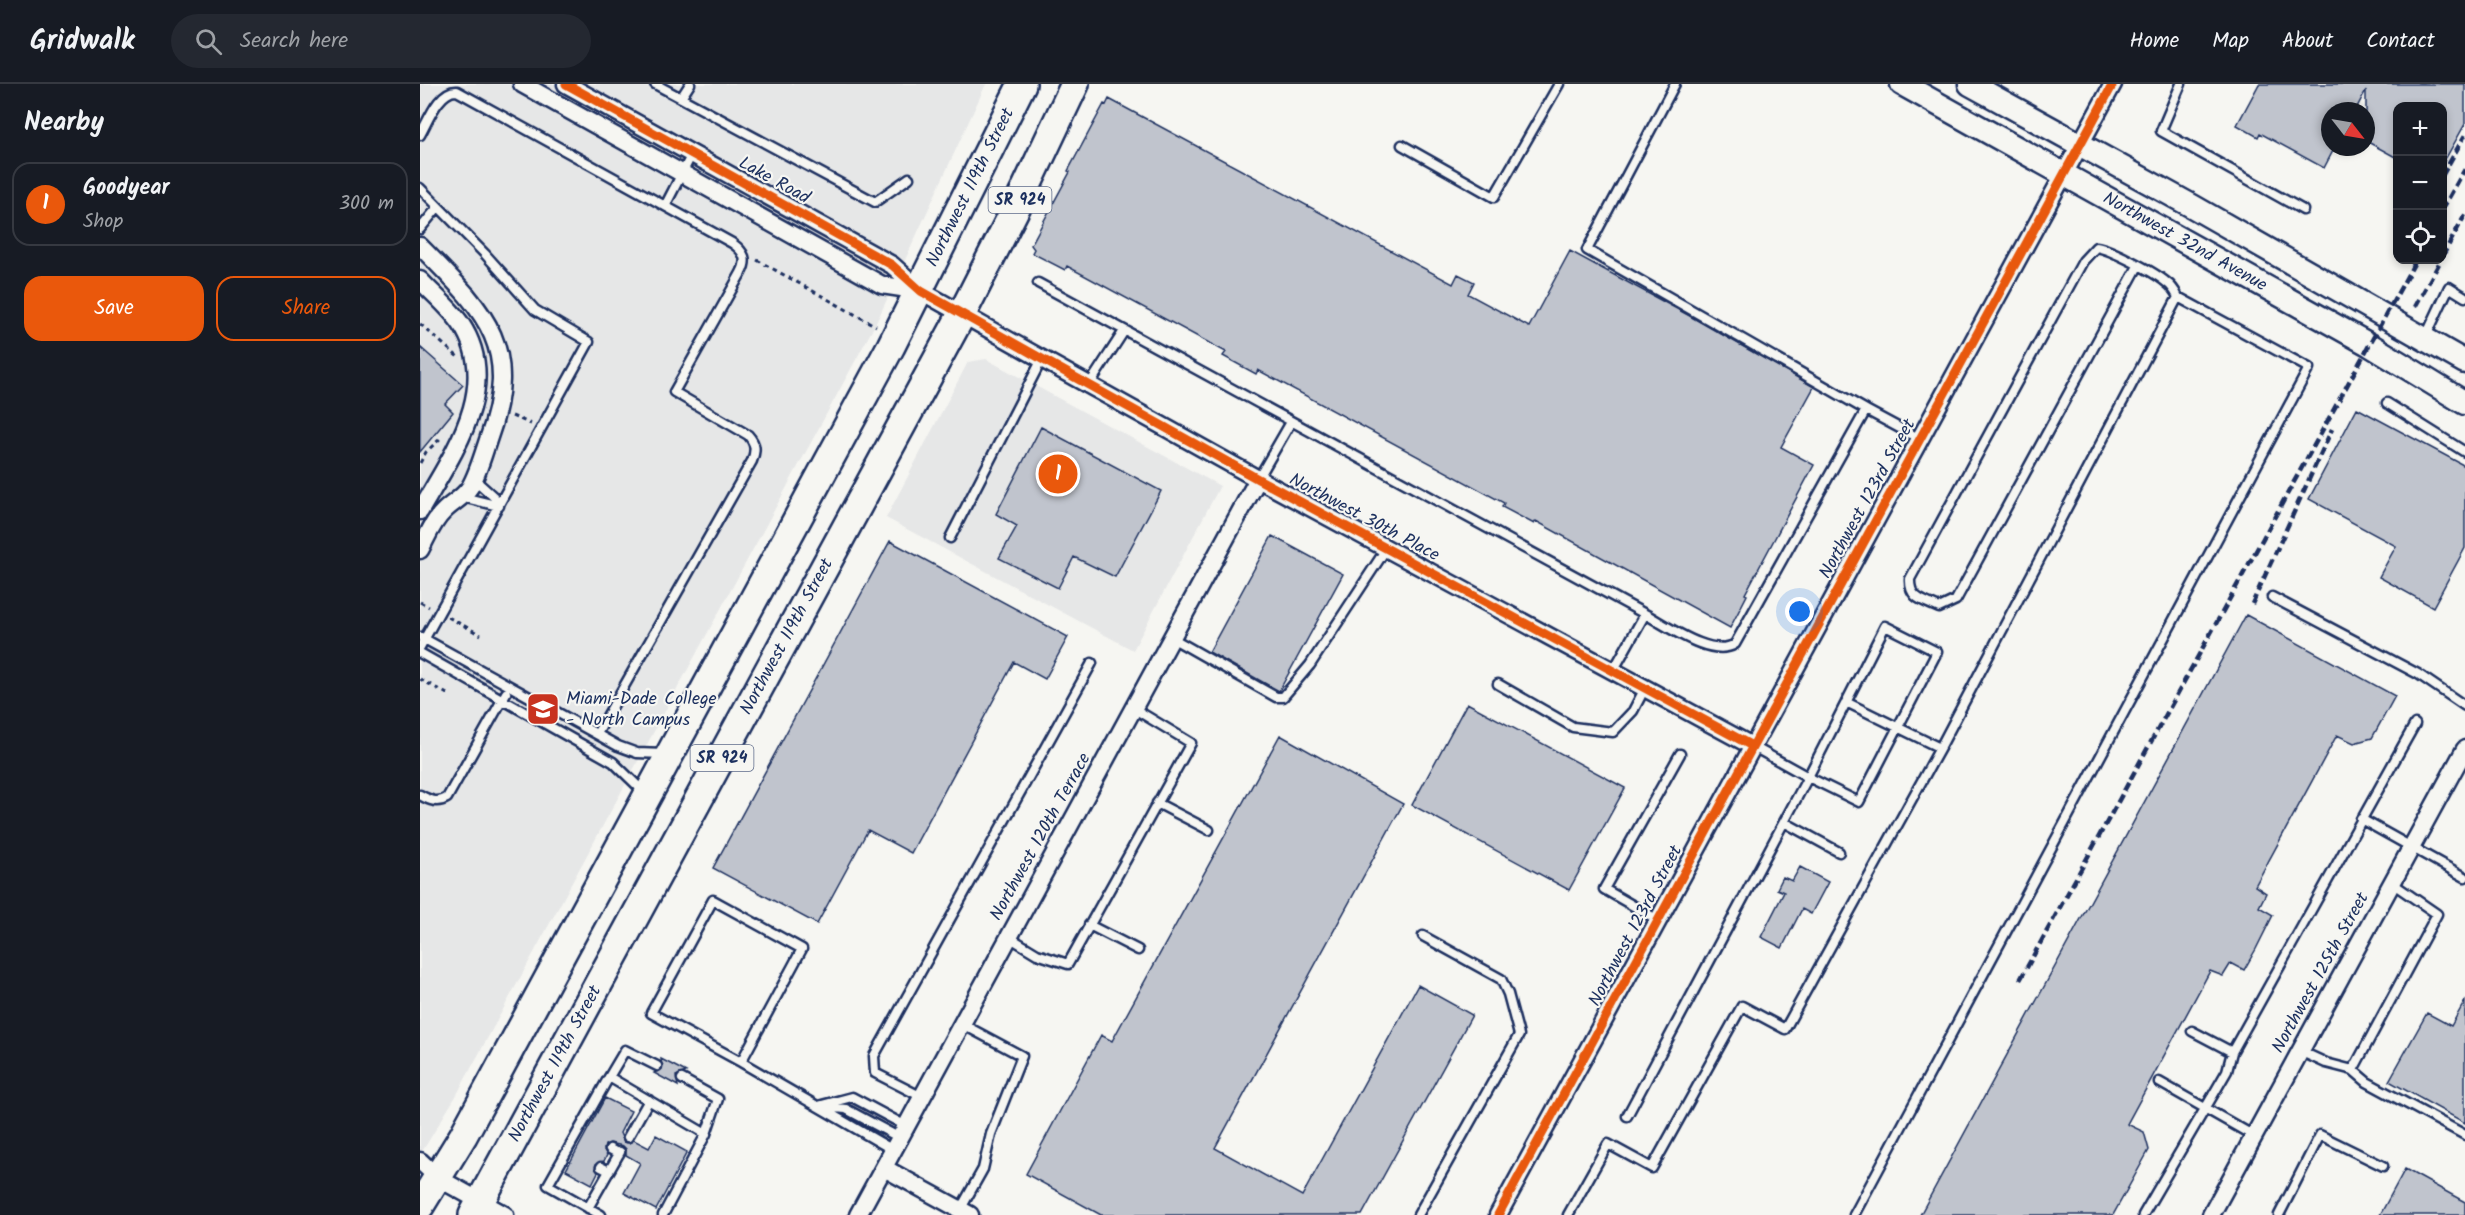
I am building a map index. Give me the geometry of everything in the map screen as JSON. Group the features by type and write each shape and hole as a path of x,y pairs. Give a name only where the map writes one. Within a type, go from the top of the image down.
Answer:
{"highway":[{"name":"Northwest 119th Street","path":"420,1206 426,1171 648,796 921,291 1022,84"},
{"name":"Northwest 119th Street","path":"477,1208 962,314 1023,194 1075,84"}],"main road":[{"name":"Northwest 32nd Avenue","path":"1902,84 2370,345 2465,403"},
{"name":"Northwest 32nd Avenue","path":"1970,84 2465,362"}],"street":[{"name":"Lake Road","path":"566,84 892,265 921,291 962,314"},
{"name":"Northwest 123rd Street","path":"1498,1215 2113,84"},
{"name":"Lake Road","path":"530,86 682,174 882,285 921,291"},
{"path":"420,246 479,308 493,335 500,365 500,398 494,423 474,479 462,497 439,516 420,550"},
{"path":"420,280 461,324 477,365 474,405 450,440 420,511"},
{"name":"Northwest 30th Place","path":"962,314 1386,549 1752,746"},
{"path":"450,440 474,445 483,454"},
{"name":"Northwest 120th Terrace","path":"858,1215 1258,479"},
{"name":"Northwest 125th Street","path":"2214,1214 2254,1136 2465,749"},
{"path":"884,1167 965,1212"},
{"path":"426,1171 477,1208 505,1215"}],"lane":[{"path":"655,84 875,202 909,177"},
{"path":"681,98 690,84"},
{"path":"1402,145 1494,197 1559,84"},
{"path":"1675,84 1587,250 1920,439"},
{"path":"2181,84 2160,131 2303,210"},
{"path":"420,135 443,96 451,91 457,91 732,243 745,256 746,261 741,273 674,392 748,435 755,442 756,451 597,735"},
{"path":"665,206 692,154"},
{"path":"420,189 486,254 535,310 589,342 500,506 421,641 627,751 670,754"},
{"path":"420,229 438,207"},
{"path":"1854,1215 2309,368 2178,297 2167,282 2138,266 2104,248 2096,247 2083,261 1910,579 1910,590 1914,596 1939,608 1948,606 1956,600 2138,266"},
{"path":"1038,283 1645,614 1714,649 1735,644 1866,410"},
{"path":"2425,338 2449,287 2465,297"},
{"path":"1568,1215 1608,1144 1652,1168 1742,1006 1785,1029 1940,748 2178,297"},
{"path":"1089,385 1124,330"},
{"path":"950,538 1042,359"},
{"path":"2387,403 2465,452"},
{"path":"1258,479 1291,422"},
{"path":"474,479 494,497 500,506"},
{"path":"462,497 500,506"},
{"path":"1172,638 1276,697 1283,697 1310,665 1386,549"},
{"path":"2272,597 2418,674 2465,706"},
{"path":"1612,671 1645,614"},
{"path":"1627,1116 1808,777 1885,626 1937,652 1859,802 1808,777 1752,746"},
{"path":"420,653 504,696 613,762 648,796"},
{"path":"922,1097 875,1073 874,1056 1092,663"},
{"path":"1498,684 1573,727 1613,732 1634,711 1645,688"},
{"path":"420,795 436,802 447,798 504,696"},
{"path":"1846,702 1940,748"},
{"path":"1009,937 1037,954 1068,964 1191,743 1133,708"},
{"path":"2143,1215 2227,1071 2232,1052 2415,724"},
{"path":"1658,920 1605,889 1680,754"},
{"path":"1157,803 1209,830"},
{"path":"2361,819 2465,877"},
{"path":"1784,822 1839,852"},
{"path":"2353,1070 2437,914 2392,883"},
{"path":"741,1062 802,949 713,900 651,1013 818,1106 900,1138"},
{"path":"1089,925 1138,950"},
{"path":"1418,1215 1519,1035 1508,994 1501,980 1423,936"},
{"path":"962,1024 1022,1056 991,1134 983,1169 965,1212"},
{"path":"2192,1031 2232,1052"},
{"path":"601,1215 548,1185 582,1133 625,1050 657,1066"},
{"path":"2300,1051 2326,1063 2353,1070 2367,1082 2465,1135"},
{"path":"609,1077 706,1134"},
{"path":"663,1215 706,1134 718,1099 682,1079"},
{"path":"2159,1082 2254,1136"},
{"path":"818,1106 852,1097 900,1138"},
{"path":"628,1132 649,1100"},
{"path":"818,1106 846,1109 900,1138"},
{"path":"2279,1215 2320,1136 2383,1166"},
{"path":"588,1208 605,1169 619,1153 610,1149"}],"path":[{"path":"755,260 876,326"},
{"path":"420,324 460,359"},
{"path":"420,463 426,452 450,440"},
{"path":"420,602 430,607"},
{"path":"447,617 481,635"},
{"path":"420,680 448,695"}],"shaded area":[{"name":"Miami-Dade College - North Campus","path":"420,84 986,84 877,321 456,1096 420,1155"},
{"path":"986,359 1220,486 1133,650 886,518 968,362"}],"building":[{"path":"2259,84 2465,84 2465,124 2447,156 2447,102 2393,102 2393,156 2375,146 2375,102 2366,102 2366,90 2360,102 2321,102 2321,156 2330,156 2324,168 2260,133 2258,137 2237,125"},
{"path":"1109,99 1453,284 1458,274 1474,282 1468,294 1529,327 1570,251 1814,387 1781,447 1814,465 1745,594 1747,595 1730,628 1536,521 1534,524 1502,507 1504,503 1258,370 1256,374 1223,356 1226,352 1067,266 1065,270 1032,253 1034,249 1031,245 1070,172 1068,171 1104,104 1106,105"},
{"path":"420,347 463,385 445,404 453,412 420,452"},
{"path":"2357,408 2465,466 2465,548 2433,607 2379,577 2396,546 2309,499"},
{"path":"1041,427 1161,491 1115,577 1074,557 1058,588 999,558 1017,526 996,514"},
{"path":"1272,536 1343,574 1279,691 1209,652"},
{"path":"890,541 1068,637 1045,679 1014,662 911,853 868,830 817,924 713,868"},
{"path":"2246,615 2395,696 2372,738 2354,743 2337,735 2255,886 2266,893 2259,907 2273,915 2256,949 2244,970 2231,963 2223,976 2210,971 2127,1124 2144,1132 2149,1150 2113,1215 1920,1215"},
{"path":"1467,703 1625,788 1569,890 1412,805"},
{"path":"1280,735 1403,804 1215,1148 1302,1196 1418,985 1472,1015 1362,1215 1101,1215 1026,1174 1101,1035 1112,1041"},
{"path":"1800,867 1828,882 1811,914 1802,909 1782,948 1761,937 1784,892 1777,889 1783,877 1792,881"},
{"path":"2465,1001 2465,1123 2389,1081 2427,1013 2451,1026"},
{"path":"661,1059 686,1072 676,1076 678,1086 654,1073 662,1069"},
{"path":"605,1098 631,1111 620,1133 624,1142 629,1143 634,1140 649,1148 656,1135 687,1152 656,1210 624,1193 640,1163 626,1155 626,1149 623,1146 610,1143 605,1145 604,1150 607,1155 604,1161 596,1164 595,1168 598,1172 592,1184 566,1170"},
{"path":"2405,1169 2465,1202 2465,1215 2380,1215"}],"railway":[{"path":"2447,167 2465,135"},
{"path":"2447,201 2465,169"},
{"path":"2447,248 2465,215"},
{"path":"2020,980 2414,264"},
{"path":"2415,307 2439,264"},
{"path":"2252,604 2332,429"}],"cycle path":[{"path":"566,84 892,265 921,291 1042,359 1258,479 1752,746"},
{"path":"1498,1215 2113,84"}],"place":[{"name":"Goodyear","path":"1058,474"},
{"name":"Miami-Dade College - North Campus","path":"543,709"}]}
